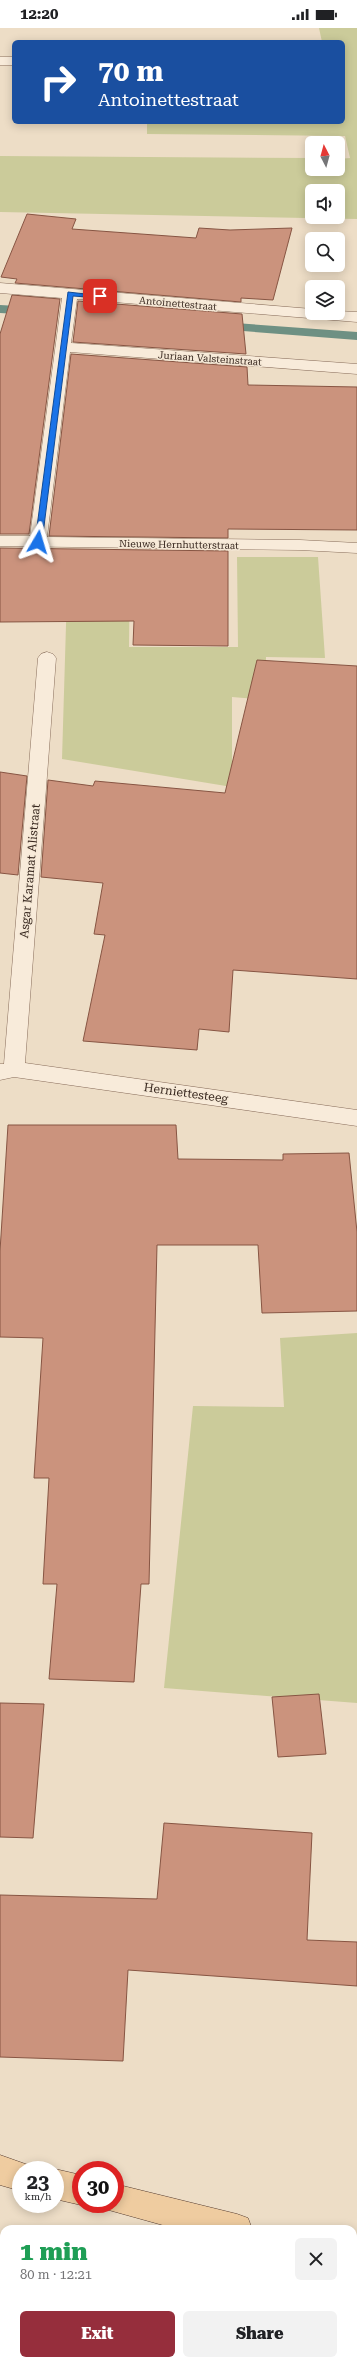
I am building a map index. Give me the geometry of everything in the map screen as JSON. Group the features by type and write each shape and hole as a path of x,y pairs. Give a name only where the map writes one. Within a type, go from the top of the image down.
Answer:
{"main road":[{"path":"0,2170 12,2173"},
{"path":"124,2201 221,2225"}],"street":[{"path":"0,61 12,62"},
{"name":"Antoinettestraat","path":"0,288 357,317"},
{"path":"38,542 70,294"},
{"name":"Juriaan Valsteinstraat","path":"63,347 357,369"},
{"name":"Nieuwe Hernhutterstraat","path":"0,541 300,545 357,548"},
{"name":"Asgar Karamat Alistraat","path":"7,1070 47,658"},
{"name":"Herniettesteeg","path":"7,1070 357,1118"}],"green space":[{"path":"319,28 357,28 357,219 345,219 345,184 305,184 305,218 0,212 0,156 305,158 305,176 345,176 345,158 350,158 345,136 147,134 147,124 345,124 345,40 322,40"},
{"path":"237,557 318,557 325,658 266,657 266,700 232,697 232,787 62,759 68,558 130,558 129,647 238,647"},
{"path":"357,1333 357,1703 164,1688 193,1406 284,1407 280,1338"}],"building":[{"path":"27,214 76,219 72,229 196,238 199,228 230,230 292,228 273,300 241,298 241,302 15,283 17,279 1,277"},
{"path":"12,295 60,299 29,534 0,534 0,334"},
{"path":"78,301 242,314 246,354 73,342"},
{"path":"71,354 247,367 248,385 357,387 357,530 228,529 228,538 49,536"},
{"path":"0,548 228,551 228,646 133,645 134,621 0,622"},
{"path":"257,660 357,666 357,979 233,970 229,1032 199,1029 197,1050 83,1041 105,935 94,934 103,883 41,877 48,780 93,786 95,781 225,793"},
{"path":"0,772 27,776 18,875 0,873"},
{"path":"8,1125 176,1125 178,1159 283,1160 283,1154 349,1153 357,1232 357,1311 262,1313 258,1245 157,1245 149,1584 141,1584 134,1682 49,1679 57,1584 43,1584 49,1478 34,1478 43,1338 0,1337 0,1251"},
{"path":"319,1694 326,1754 278,1757 272,1697"},
{"path":"0,1703 44,1704 33,1838 0,1837"},
{"path":"164,1823 312,1833 307,1940 357,1942 357,1986 128,1970 123,2061 0,2057 0,1895 157,1899"}],"waterway":[{"path":"0,309 17,310"},
{"path":"221,326 357,336"}],"route":[{"path":"38,542 70,294 100,296"}]}
